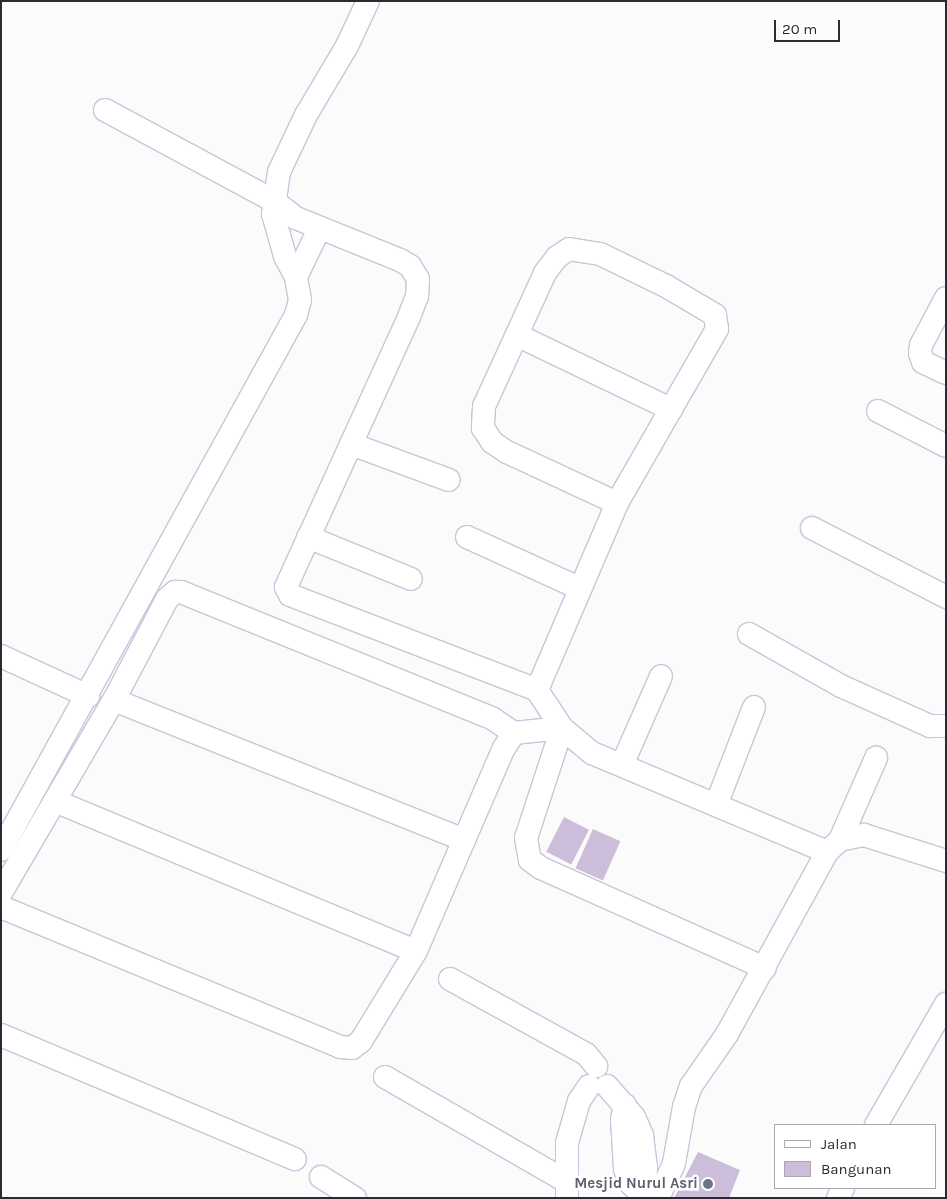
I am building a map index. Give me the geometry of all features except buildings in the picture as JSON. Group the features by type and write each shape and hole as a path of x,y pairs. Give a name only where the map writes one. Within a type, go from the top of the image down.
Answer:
{"street":[{"path":"1,893 23,834 88,696 131,612 296,315 300,300 296,277 276,234 274,201 283,164 368,1"},
{"path":"105,110 274,201 319,229 400,260 410,266 418,279 417,296 409,317 286,587 290,596 536,690 562,728 578,744 716,805 834,846 864,835 946,861"},
{"path":"296,277 319,229"},
{"path":"536,690 617,503 717,329 718,319 666,286 600,254 569,249 557,257 545,273 519,336 503,362 484,406 483,428 492,442 507,452 617,503"},
{"path":"946,298 921,344 920,353 923,362 946,373"},
{"path":"519,336 671,410"},
{"path":"878,411 946,446"},
{"path":"351,444 449,480"},
{"path":"812,528 946,597"},
{"path":"308,537 411,579"},
{"path":"467,538 579,588"},
{"path":"1,850 23,834 55,801 114,700 167,599 175,592 181,592 492,719 514,733 562,728"},
{"path":"749,634 840,686 930,726 946,726"},
{"path":"1,656 88,696"},
{"path":"622,765 661,676"},
{"path":"114,700 464,840"},
{"path":"716,805 754,707"},
{"path":"562,728 526,838 530,860 541,868 765,968"},
{"path":"1,907 340,1047 352,1048 361,1040 416,951 504,748 514,733"},
{"path":"658,1198 674,1163 690,1086 727,1034 765,968 834,846 876,758"},
{"path":"55,801 416,951"},
{"path":"450,978 586,1054 597,1079 625,1105 622,1138 625,1168 630,1183 645,1197"},
{"path":"877,1124 946,1004"},
{"path":"1,1035 295,1159"},
{"path":"385,1077 568,1190"},
{"path":"568,1190 567,1143 571,1124 597,1079"},
{"path":"321,1177 355,1198"}],"place":[{"name":"Mesjid Nurul Asri","path":"708,1184"}]}
